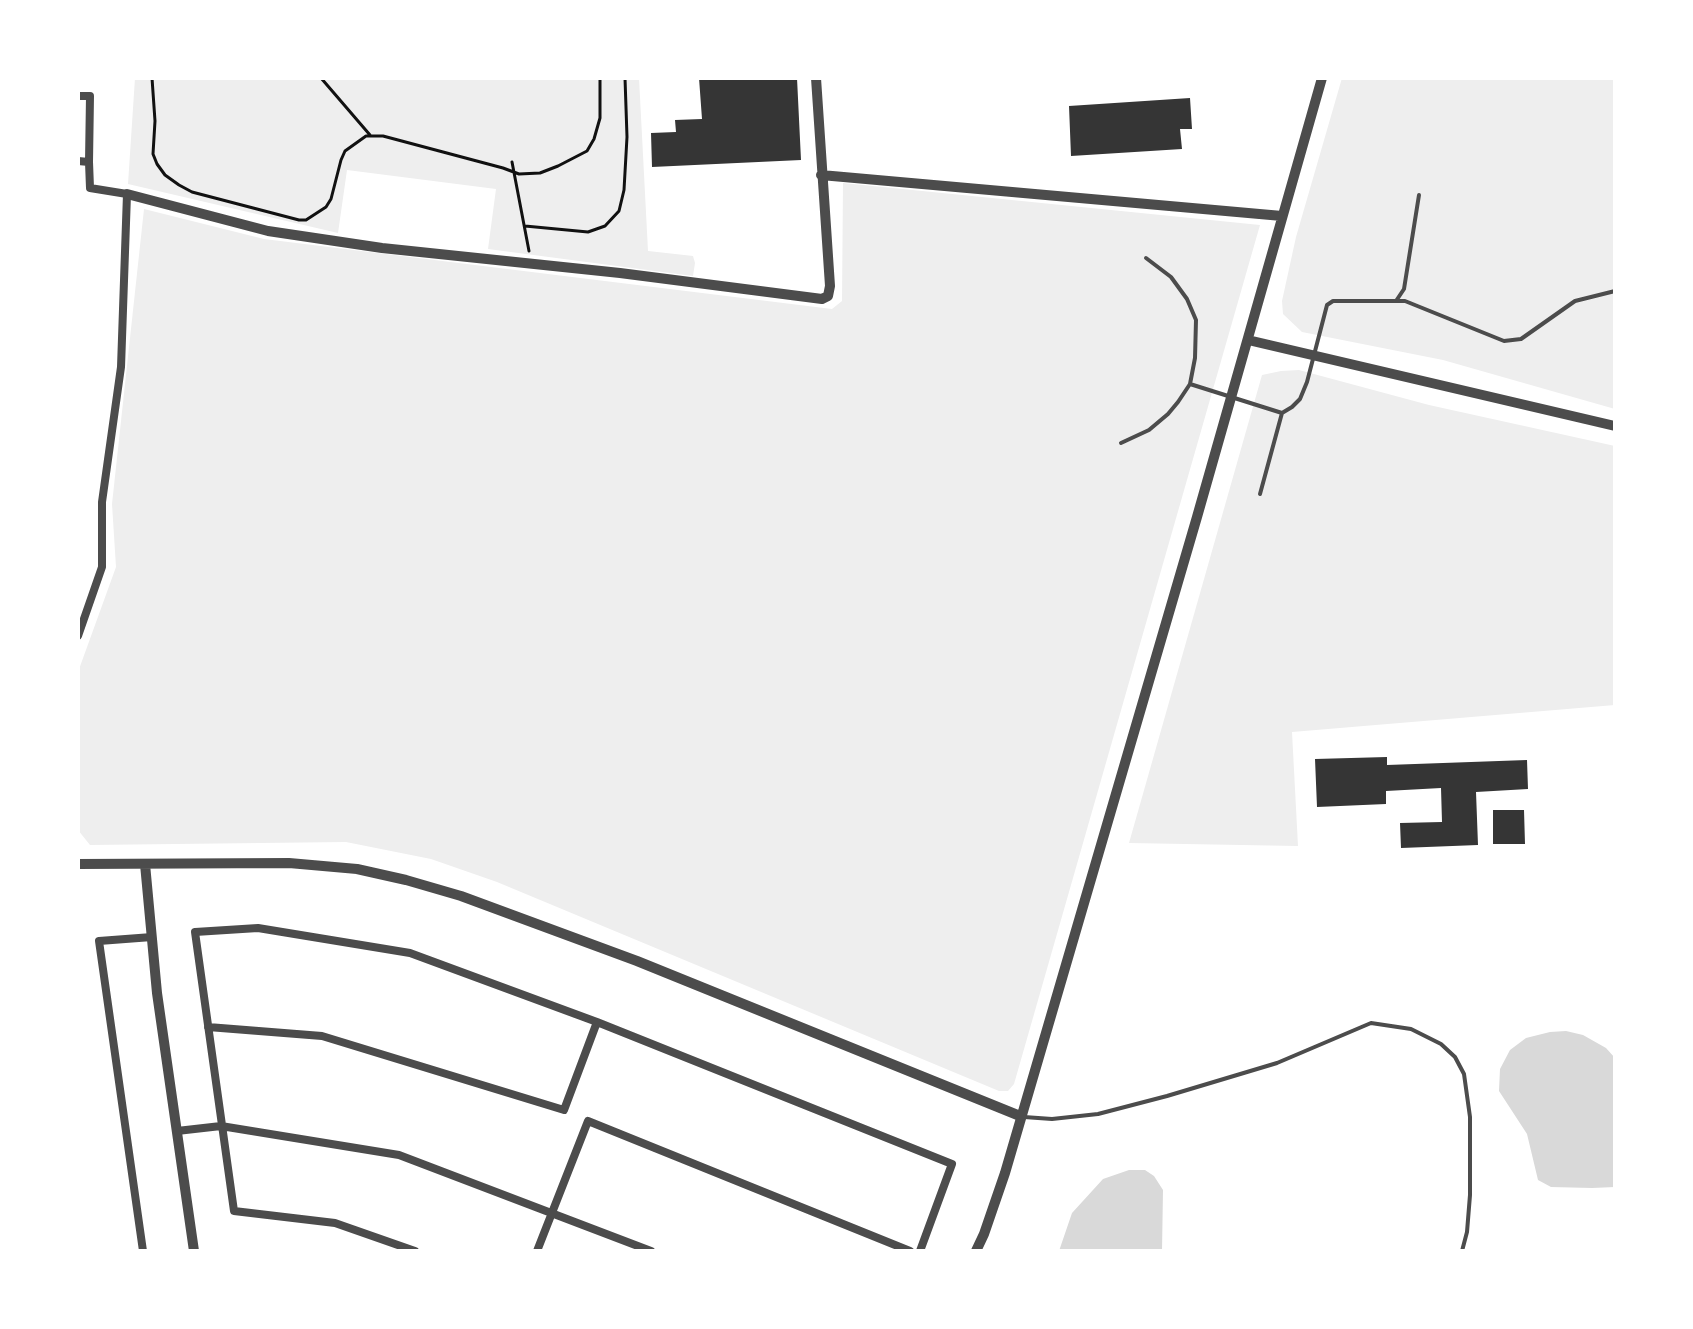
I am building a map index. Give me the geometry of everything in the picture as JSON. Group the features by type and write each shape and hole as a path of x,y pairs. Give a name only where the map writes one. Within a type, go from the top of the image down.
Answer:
{"street":[{"path":"78,96 90,96 90,188 127,194 268,231 382,248 605,271 822,299 828,296 830,286 816,78"},
{"path":"976,1251 1005,1173 1322,78"},
{"path":"78,161 89,162"},
{"path":"821,175 1282,216"},
{"path":"78,636 102,567 102,502 121,367 127,194"},
{"path":"1248,340 1615,426"},
{"path":"78,864 289,863 357,869 447,892 637,961 1020,1116"},
{"path":"145,864 157,993 194,1251"},
{"path":"415,1251 335,1223 234,1211 195,932 258,928 410,953 597,1022 952,1164 920,1251"},
{"path":"143,1251 99,941 152,937"},
{"path":"208,1027 322,1036 564,1110 597,1022"},
{"path":"537,1251 588,1121 910,1251"},
{"path":"177,1131 221,1126 399,1155 651,1251"}],"lane":[{"path":"1396,301 1404,289 1419,195"},
{"path":"1121,443 1149,430 1168,414 1190,384 1195,358 1196,320 1187,299 1171,277 1146,258"},
{"path":"1260,494 1282,413 1300,399 1327,305 1333,301 1405,301 1504,341 1521,339 1575,301 1615,291"},
{"path":"1190,384 1282,413"},
{"path":"1020,1116 1052,1119 1098,1114 1277,1063 1371,1023 1411,1029 1441,1044 1455,1057 1464,1074 1470,1117 1470,1195 1462,1251"}],"path":[{"path":"152,78 155,121 153,154 165,175 192,192 299,220 306,220 326,207 345,151 370,135 519,174 540,173 568,161 587,151 594,139 600,118 600,78"},
{"path":"321,78 370,135"},
{"path":"525,226 588,232 605,226 619,211 624,190 627,137 625,78"},
{"path":"512,162 529,255"}],"shaded area":[{"path":"135,78 639,78 648,251 693,256 693,276 488,249 496,189 347,170 338,233 128,184"},
{"path":"1342,78 1615,78 1615,409 1443,360 1302,332 1283,314 1282,301 1296,237"},
{"path":"843,183 1260,225 1014,1084 1008,1091 999,1091 497,882 431,859 346,842 90,845 78,830 78,672 116,567 112,504 144,209 264,239 832,309 842,301"},
{"path":"1299,370 1429,405 1615,446 1615,705 1292,732 1298,846 1129,843 1262,375"},
{"path":"1566,1031 1583,1035 1606,1048 1615,1058 1615,1187 1551,1187 1538,1180 1527,1134 1499,1091 1500,1069 1510,1050 1526,1038"},
{"path":"1129,1170 1145,1170 1154,1176 1163,1190 1162,1251 1059,1251 1072,1213 1103,1179"}],"building":[{"path":"699,78 797,78 801,160 652,167 651,133 676,132 675,120 702,119"},
{"path":"1190,98 1192,129 1180,129 1182,149 1071,156 1069,106"},
{"path":"1387,757 1387,765 1527,760 1528,789 1476,792 1478,845 1401,848 1400,823 1442,822 1441,788 1386,791 1386,804 1317,807 1315,759"},
{"path":"1493,810 1524,810 1525,844 1493,844"}]}
